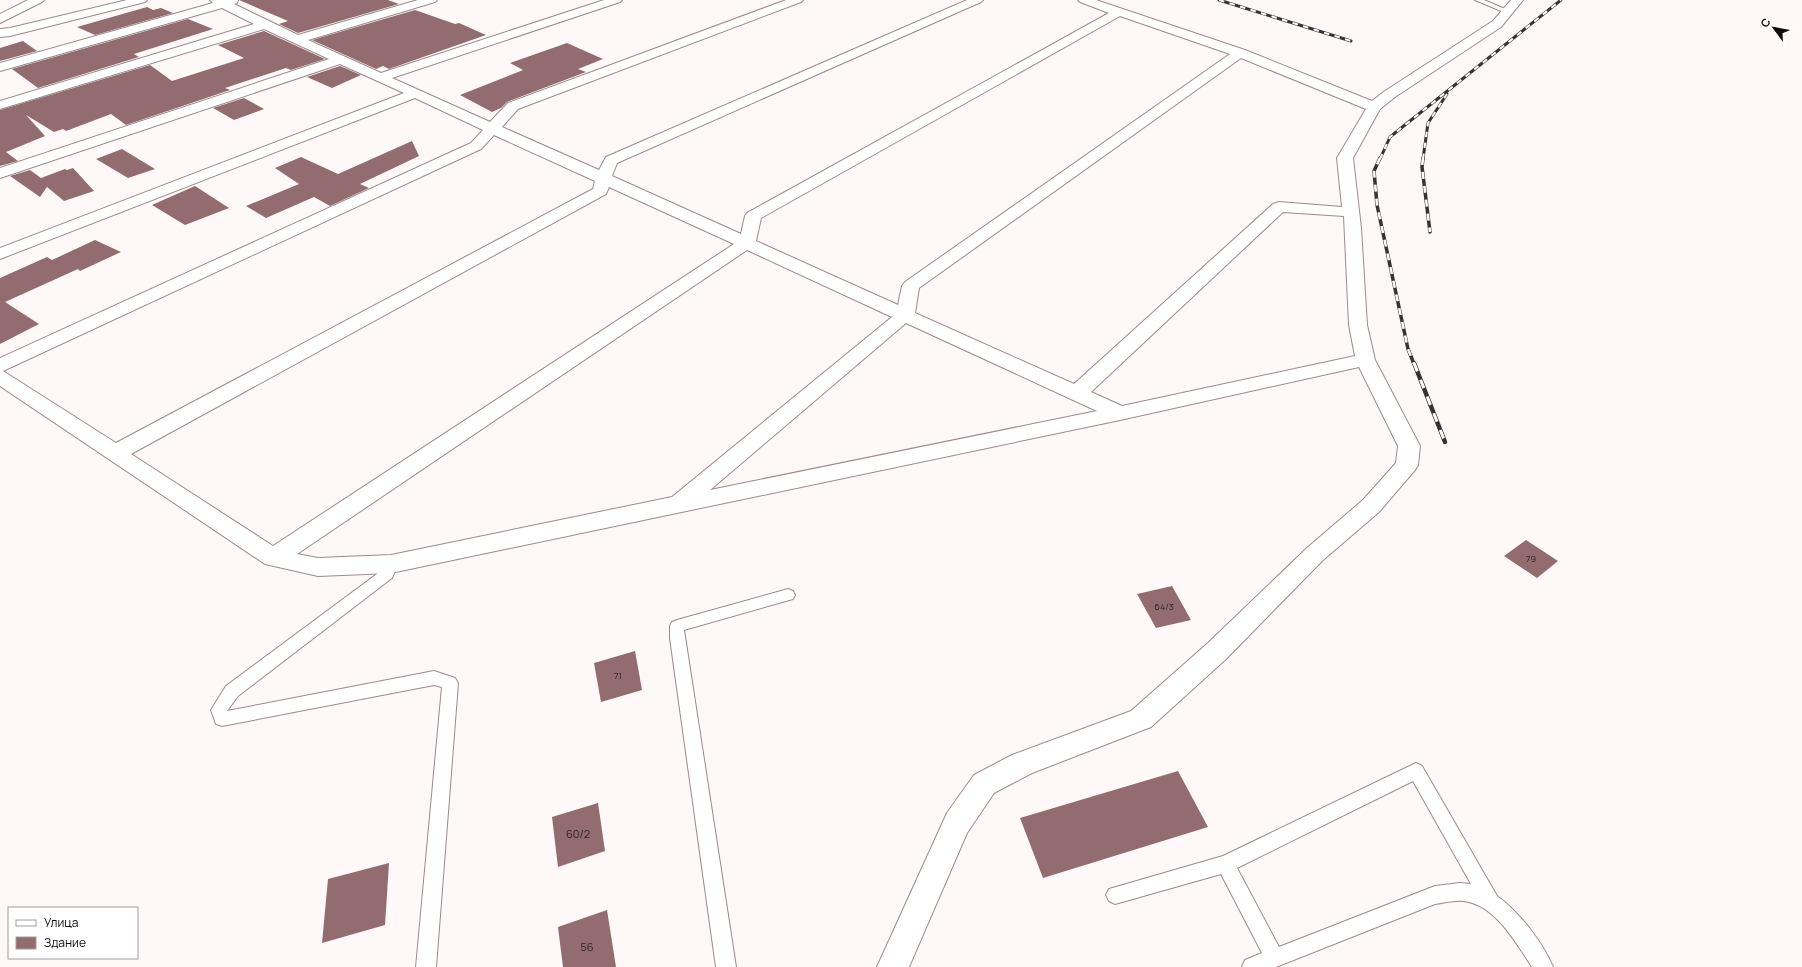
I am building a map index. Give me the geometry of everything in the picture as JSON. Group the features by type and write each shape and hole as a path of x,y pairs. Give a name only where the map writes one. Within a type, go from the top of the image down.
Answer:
{"street":[{"path":"0,19 12,11 38,0"},
{"path":"0,33 10,32 141,0"},
{"path":"298,39 431,0"},
{"path":"381,77 616,0"},
{"path":"0,366 476,146 514,106 797,0"},
{"path":"114,453 600,191 603,178 611,160 977,0"},
{"path":"1084,0 1240,54 1374,107"},
{"path":"0,67 226,1 265,25 1120,413"},
{"path":"893,967 957,823 984,784 1022,764 1141,719 1217,651 1315,554 1371,506 1407,465 1409,446 1365,360 1358,326 1351,212 1345,158 1374,107 1390,94 1497,24 1512,6"},
{"path":"273,558 747,243 753,216 1119,12"},
{"path":"0,105 265,25"},
{"path":"679,504 905,315 911,286 1240,54"},
{"path":"0,173 342,59"},
{"path":"0,254 416,93"},
{"path":"1077,394 1279,207 1351,212"},
{"path":"0,377 273,558 318,567 392,564 1120,413 1365,360"}],"lane":[{"path":"1478,0 1512,6"},
{"path":"392,564 387,574 232,691 219,710 222,719 434,678 450,683 426,967"},
{"path":"726,967 676,638 677,626 788,595"},
{"path":"1115,895 1225,864 1416,771 1489,899 1514,924 1543,967"},
{"path":"1225,864 1276,958"},
{"path":"1252,967 1436,895 1464,892 1489,899"}],"building":[{"path":"239,0 388,0 399,4 298,33 279,24 288,21"},
{"path":"147,7 153,10 161,8 173,13 95,35 77,27"},
{"path":"415,10 455,24 459,23 486,35 389,69 383,66 376,69 312,40"},
{"path":"188,19 213,29 134,54 139,57 38,88 12,69"},
{"path":"264,31 325,59 291,70 286,68 225,88 230,90 126,125 111,114 66,131 63,129 54,132 26,115 45,136 6,152 18,161 0,166 0,110 150,65 172,81 244,58 218,45"},
{"path":"23,41 37,51 0,61 0,48"},
{"path":"567,43 603,59 578,69 586,72 507,102 501,108 492,112 460,95 523,70 510,63"},
{"path":"340,66 361,75 332,88 307,77"},
{"path":"244,98 264,109 234,120 213,108"},
{"path":"412,141 419,156 360,184 369,188 330,206 314,197 266,218 246,206 299,184 275,168 301,157 338,174"},
{"path":"122,149 155,169 128,178 96,159"},
{"path":"73,168 94,191 64,201 47,187 40,197 10,176 30,170 41,178 65,169 67,170"},
{"path":"195,186 229,208 185,225 152,205"},
{"path":"95,240 121,252 80,271 78,269 5,302 39,324 0,344 0,278 47,257 52,260"},
{"path":"1526,540 1558,561 1537,578 1504,556"},
{"path":"1172,586 1191,620 1156,628 1137,594"},
{"path":"635,651 642,690 601,702 594,663"},
{"path":"1178,771 1208,827 1043,878 1020,818"},
{"path":"598,803 605,851 558,867 552,817"},
{"path":"389,863 385,925 322,943 328,879"},
{"path":"607,910 616,967 563,967 558,927"}],"railway":[{"path":"1219,0 1351,41"},
{"path":"1380,159 1390,137 1561,0"},
{"path":"1423,159 1428,123 1447,94"},
{"path":"1380,158 1374,171 1377,205 1408,349 1414,364"},
{"path":"1423,158 1422,167 1430,232"},
{"path":"1414,363 1445,442"}]}
